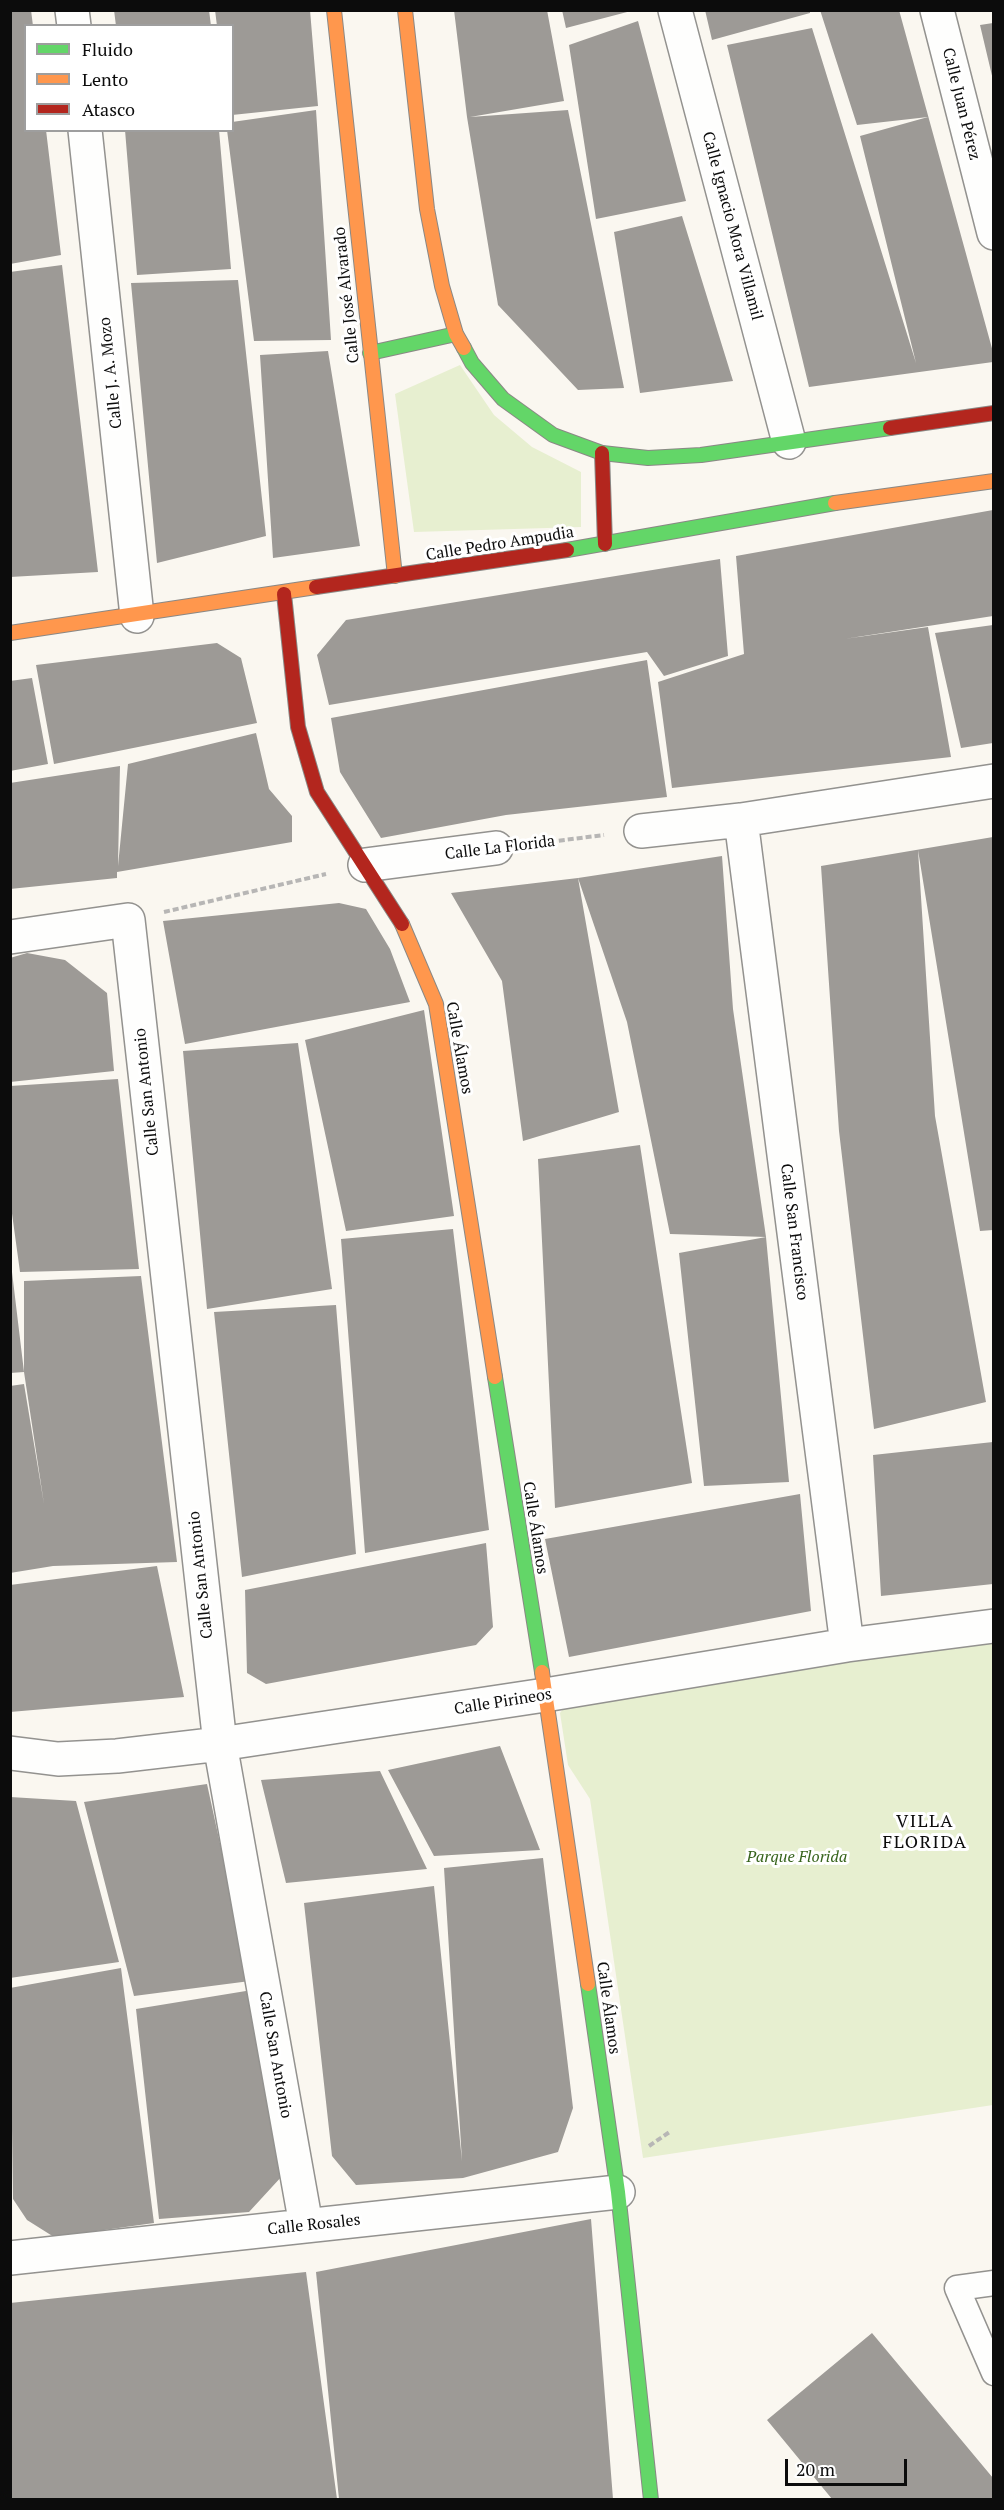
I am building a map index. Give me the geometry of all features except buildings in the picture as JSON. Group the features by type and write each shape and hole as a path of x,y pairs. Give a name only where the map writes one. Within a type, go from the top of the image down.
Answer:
{"street":[{"name":"Calle José Alvarado","path":"334,10 395,576"},
{"path":"405,10 427,209 442,286 456,334 472,363 503,399 553,435 602,453 648,458 701,456 993,413"},
{"name":"Calle Ignacio Mora Villamil","path":"675,10 789,442"},
{"name":"Calle Juan Pérez","path":"937,10 993,233"},
{"name":"Calle J. A. Mozo","path":"85,132 137,616"},
{"path":"370,353 456,334"},
{"path":"602,453 605,544"},
{"name":"Calle Pedro Ampudia","path":"10,633 284,594 605,544 803,508 993,481"},
{"name":"Calle Álamos","path":"284,594 298,727 317,792 407,931 436,1004 545,1695 618,2192 651,2499"},
{"path":"641,831 741,820 993,782"},
{"name":"Calle San Francisco","path":"741,820 847,1645"},
{"name":"Calle La Florida","path":"365,865 496,848"},
{"path":"10,937 128,920"},
{"name":"Calle San Antonio","path":"128,920 220,1744 306,2225"},
{"name":"Calle Pirineos","path":"10,1753 58,1759 82,1758 220,1744 545,1695 847,1645 993,1626"},
{"name":"Calle Rosales","path":"10,2258 618,2192"}],"lane":[{"path":"993,2283 957,2288 993,2373"}],"path":[{"name":"Calle La Florida","path":"496,848 641,831"},
{"path":"128,920 365,865"}],"green space":[{"path":"460,365 494,415 532,447 581,472 581,527 414,532 395,394"},
{"name":"Parque Florida","path":"993,1629 993,2105 643,2158 590,1799 568,1765 560,1713 577,1690"}],"traffic: fast":[{"path":"370,353 456,334"},
{"path":"464,348 472,363 503,399 553,435 602,453 648,458 701,455 890,428"},
{"path":"567,550 835,503"},
{"path":"495,1377 542,1672"},
{"path":"588,1984 618,2192 651,2500"}],"traffic: slow":[{"path":"334,10 395,576"},
{"path":"405,10 427,209 442,286 456,334 464,348"},
{"path":"835,503 994,481"},
{"path":"10,633 316,587"},
{"path":"402,924 436,1004 495,1377"},
{"path":"542,1672 588,1984"}],"traffic: jam":[{"path":"890,428 994,413"},
{"path":"602,453 605,544"},
{"path":"316,587 567,550"},
{"path":"284,594 298,727 317,792 402,924"}],"district":[{"name":"VILLA FLORIDA","path":"925,1832"}]}
